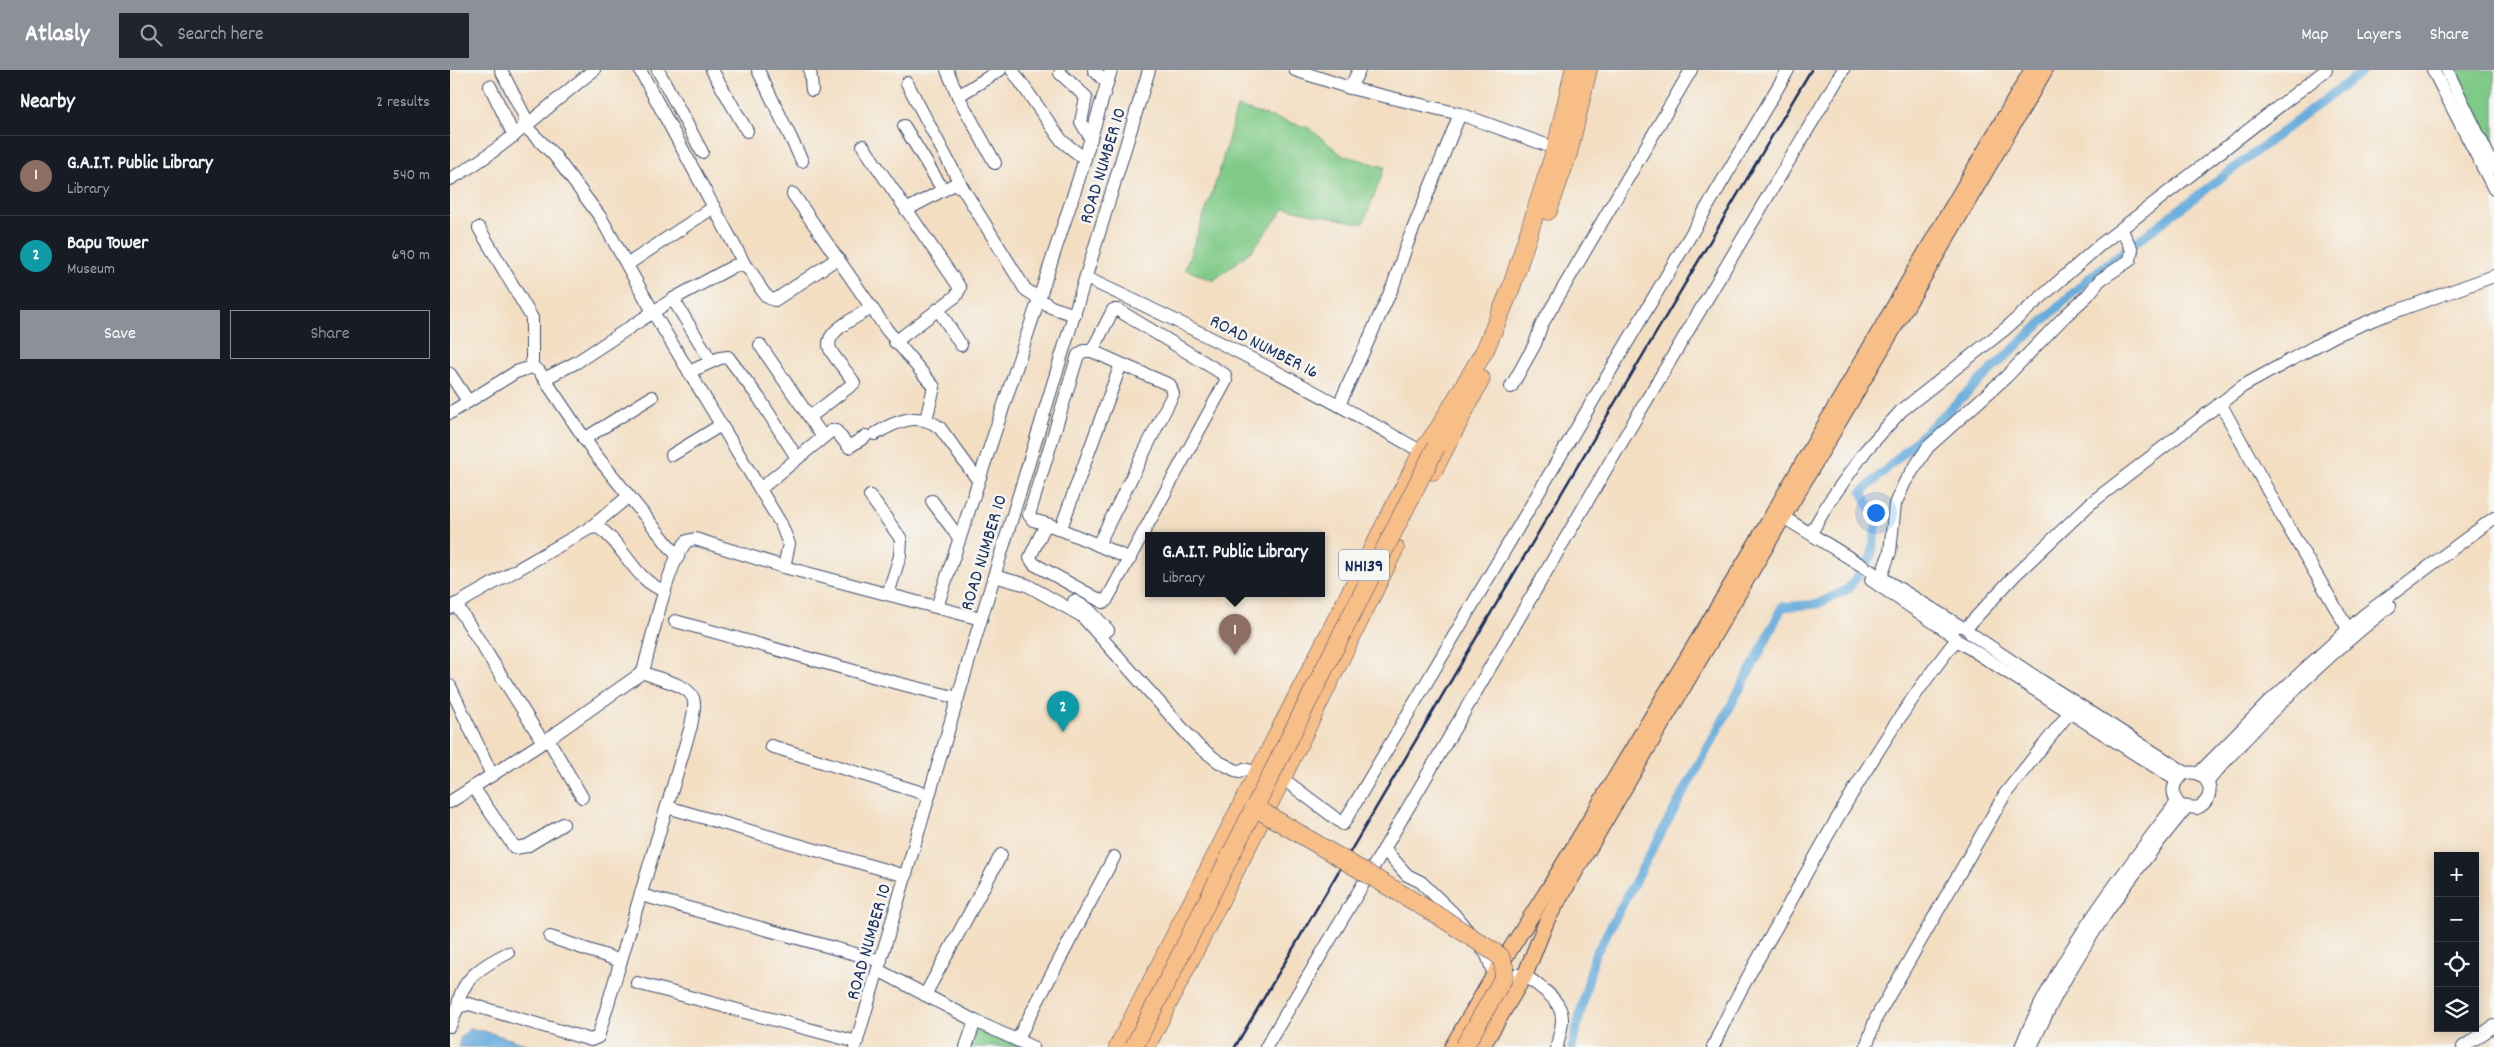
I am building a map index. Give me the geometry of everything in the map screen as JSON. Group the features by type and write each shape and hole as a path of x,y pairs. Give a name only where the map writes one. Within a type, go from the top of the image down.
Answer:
{"highway":[{"name":"NH139","path":"1562,151 1574,70"},
{"name":"NH139","path":"1118,1047 1228,835 1252,772 1438,441 1497,348 1523,283 1588,70"},
{"name":"NH139","path":"1146,1047 1282,778 1438,441"},
{"path":"1134,1047 1438,441"},
{"path":"1254,807 1442,918 1500,956 1504,966 1504,978 1464,1047"},
{"path":"1228,835 1248,846"}],"main road":[{"path":"1482,1047 1525,975 1547,920 2032,70"},
{"path":"1452,1047 1494,975 1778,518 2046,70"}],"street":[{"path":"501,70 525,118 524,126"},
{"path":"450,180 487,158 594,70"},
{"path":"640,70 746,267 767,298 775,300 838,258"},
{"path":"658,70 702,152"},
{"path":"712,70 747,131"},
{"path":"758,70 802,161"},
{"path":"810,70 809,78 812,90"},
{"path":"947,70 958,96 995,163"},
{"path":"958,96 1000,70"},
{"path":"1012,70 1062,141 1085,159"},
{"path":"1094,70 1107,83"},
{"path":"937,607 1085,159 1111,70"},
{"name":"ROAD NUMBER 10","path":"856,1044 981,619 1149,70"},
{"path":"1295,70 1350,88 1460,114 1562,151"},
{"path":"1350,88 1359,70"},
{"path":"1511,387 1535,344 1541,326 1691,70"},
{"path":"996,572 1028,581 1071,609 1092,626 1219,762 1239,772 1252,772 1282,778 1344,824 1788,70"},
{"path":"1266,1047 1843,70"},
{"path":"1811,533 1829,502 1862,456 1901,411 1988,344 2079,263 2121,229 2326,70"},
{"path":"2433,70 2494,189"},
{"path":"2447,70 2494,167"},
{"path":"1060,74 1086,97 1081,122 1091,139"},
{"path":"907,83 962,187 1019,281 1038,300 1075,315"},
{"path":"490,86 514,136"},
{"path":"1339,405 1393,286 1407,244 1460,114"},
{"path":"524,126 554,155 591,202 628,264 653,312 787,535 789,544 784,567"},
{"path":"904,126 943,190"},
{"path":"863,146 960,288 956,296 896,342"},
{"path":"906,210 953,185 962,187"},
{"path":"793,194 871,308 896,342 934,387 926,420"},
{"path":"628,264 714,208"},
{"path":"479,228 532,318 532,368"},
{"path":"1876,577 1890,552 1894,504 1904,482 1925,450 1956,419 2006,377 2085,298 2100,280 2129,262 2132,256 2130,246 2121,229"},
{"path":"546,378 577,362 673,299 734,266 739,264 746,267"},
{"path":"1713,1047 1728,1013 1820,847 1884,742 1961,634 2015,575 2091,503 2220,403 2274,368 2334,336 2377,318 2493,276"},
{"name":"ROAD NUMBER 16","path":"1086,278 1180,322 1339,405 1438,441"},
{"path":"673,299 711,361"},
{"path":"810,417 854,383 832,352 828,339 840,328 871,308"},
{"path":"938,309 961,345"},
{"path":"1055,526 1044,528 1030,558 1034,564 1103,602 1108,599 1226,381 1225,375 1118,310 1110,313 1092,351"},
{"path":"760,346 823,437"},
{"path":"1098,544 1173,394 1170,385 1092,351 1084,350 1078,355 1029,515 1033,520 1055,526 1130,559"},
{"path":"689,372 726,356 759,398 797,458"},
{"path":"1055,526 1121,364"},
{"path":"450,412 516,372 532,368 546,378 584,438 678,557"},
{"path":"450,374 468,401"},
{"path":"584,438 652,398"},
{"path":"2220,403 2283,518 2348,629"},
{"path":"760,489 834,430 849,447 870,435 906,419 926,420 940,428 978,480"},
{"path":"672,455 721,425"},
{"path":"582,797 546,740 453,606 590,528 630,496"},
{"path":"870,496 901,539 900,556 888,594"},
{"path":"932,501 959,538"},
{"path":"1778,518 1811,533 1854,565"},
{"path":"1778,518 1876,577 1961,634 2069,713 2192,776"},
{"path":"2192,776 2348,629 2400,587 2494,518"},
{"path":"590,528 598,527 605,532 636,572 654,587 665,591"},
{"path":"1961,634 2040,680 2192,776 2211,792 2206,802 2197,808 2182,805 2173,791 2192,776 2245,738 2355,634 2417,584 2494,528"},
{"path":"451,800 546,740 643,672 665,591 678,557 687,541 695,539 784,567 981,619"},
{"path":"1028,581 1034,564"},
{"path":"675,621 888,681 958,698"},
{"path":"458,1007 469,1004 591,1040 598,1037 691,726 694,701 690,693 681,687 643,672"},
{"path":"450,686 492,775"},
{"path":"1866,1047 1876,1018 2005,794 2069,713"},
{"path":"771,746 929,795"},
{"path":"473,787 515,848 521,848 563,824"},
{"path":"2021,1047 2032,1020 2072,946 2109,890 2182,805"},
{"path":"2031,1047 2044,1017 2083,948 2182,805"},
{"path":"667,807 906,876"},
{"path":"1384,849 1407,875 1421,882 1453,913 1487,955 1494,975 1525,975 1548,993 1561,1010 1562,1019 1557,1047"},
{"path":"924,995 1001,855"},
{"path":"1018,1040 1114,857"},
{"path":"641,895 880,966 924,995 1032,1047"},
{"path":"550,937 621,961"},
{"path":"450,1026 458,1007 461,991 468,980 508,953"},
{"path":"637,984 856,1044"},
{"path":"966,1047 975,1021"},
{"path":"2463,1047 2494,1026"}],"green space":[{"path":"2450,70 2494,70 2494,156"},
{"path":"1237,107 1309,128 1342,155 1385,167 1363,224 1285,208 1251,251 1213,281 1185,269 1219,173"},
{"path":"976,1028 1021,1047 969,1047"}],"water":[{"path":"469,1029 484,1031 536,1047 458,1047 461,1037"}],"waterway":[{"path":"1572,1047 1594,957 1761,650 1782,607 1817,604 1848,589 1871,557 1877,523 1862,492 2091,276 2364,70"}],"railway":[{"path":"1235,1047 1811,70"}],"place":[{"name":"G.A.I.T. Public Library","path":"1235,655"},
{"name":"Bapu Tower","path":"1063,732"}]}
